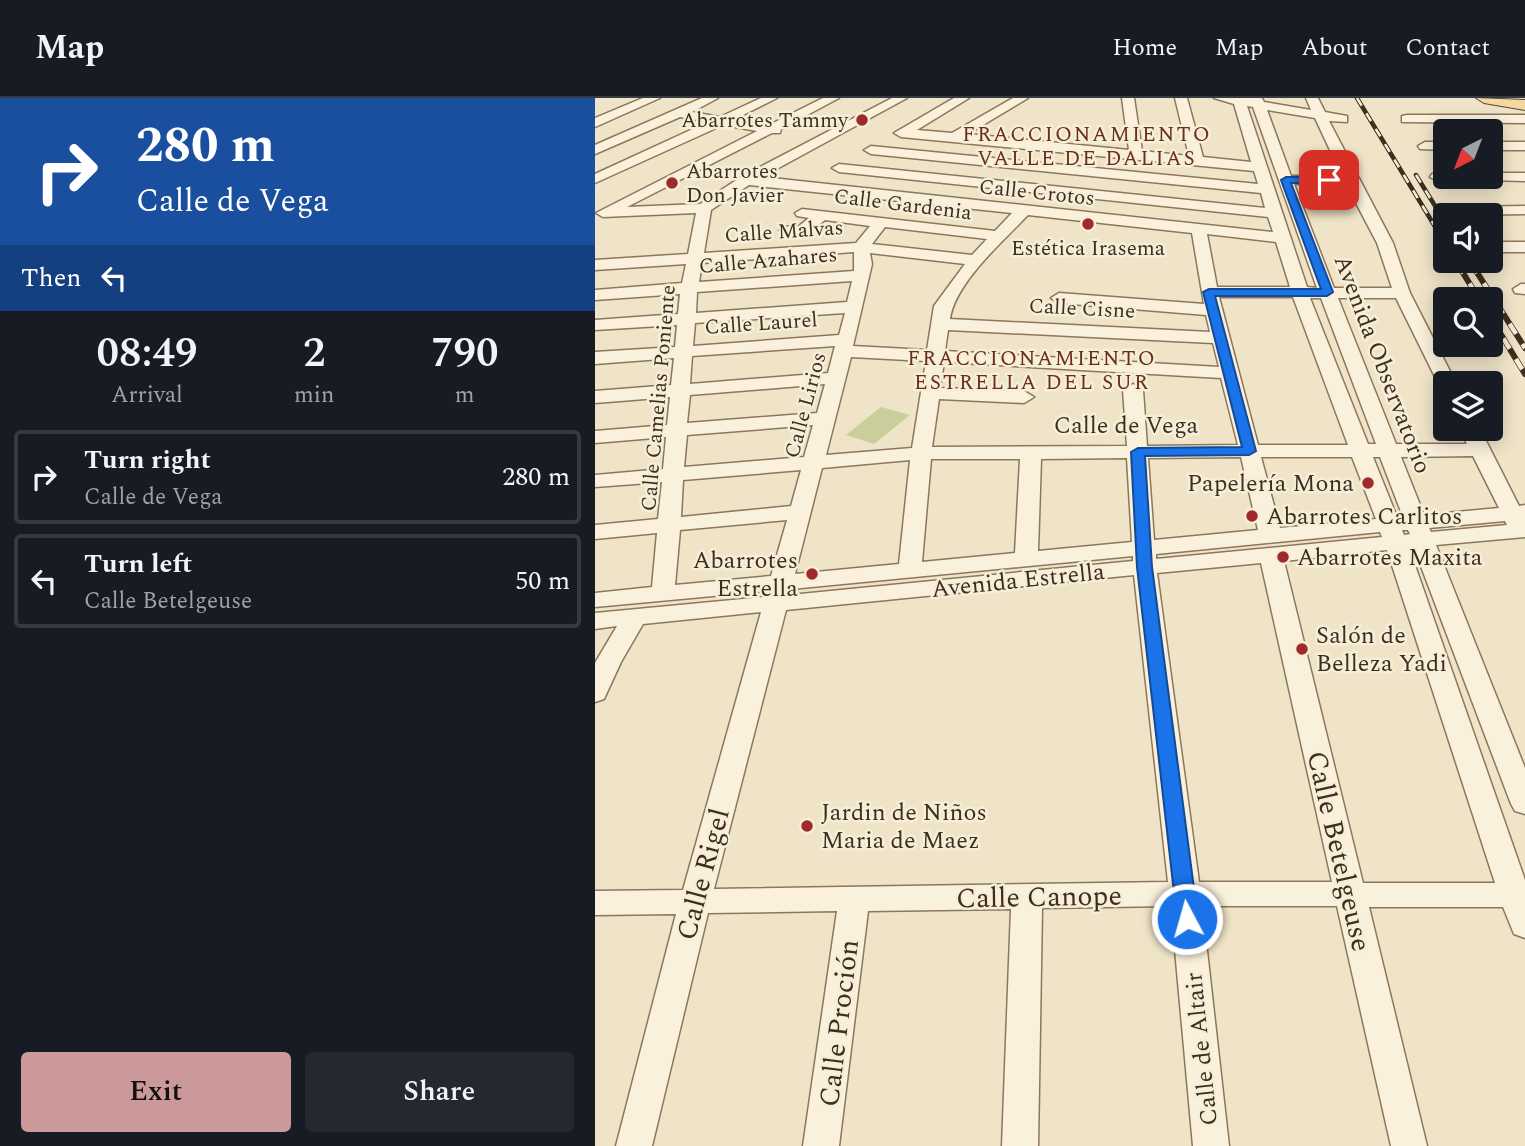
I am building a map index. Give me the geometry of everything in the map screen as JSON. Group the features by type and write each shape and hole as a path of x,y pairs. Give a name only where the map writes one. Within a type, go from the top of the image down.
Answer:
{"main road":[{"path":"1484,98 1518,102"}],"street":[{"path":"635,98 652,99"},
{"path":"595,150 712,98"},
{"path":"595,179 602,173 771,98"},
{"path":"599,213 833,98"},
{"path":"806,187 839,169 865,147 902,132 963,98"},
{"path":"954,137 1021,98"},
{"path":"1128,98 1136,155"},
{"path":"1181,98 1197,161"},
{"path":"1313,98 1351,180 1385,243 1402,293 1441,371"},
{"path":"595,123 652,99"},
{"path":"599,213 704,208 746,180 824,139 912,99 950,105"},
{"path":"1243,100 1320,117 1342,119"},
{"name":"Avenida Observatorio","path":"1243,100 1260,167 1310,248 1525,804"},
{"name":"Avenida Observatorio","path":"1243,100 1278,197 1285,243 1300,293 1392,535 1519,895 1525,925"},
{"path":"1407,119 1525,118 1518,102"},
{"path":"678,113 865,147 1278,197"},
{"path":"902,132 1260,167"},
{"path":"1425,146 1433,146"},
{"path":"1503,146 1525,146"},
{"path":"910,570 921,453 943,306 976,260 1051,190 1086,150"},
{"path":"839,169 1051,190 1278,197 1351,180"},
{"path":"1503,177 1525,177"},
{"name":"Calle Crotos","path":"746,180 1199,230 1310,248"},
{"name":"Calle Camelias Poniente","path":"663,593 689,289 704,208"},
{"path":"1503,210 1525,210"},
{"name":"Calle Gardenia","path":"802,214 999,236"},
{"path":"787,230 802,232 821,216"},
{"path":"861,247 881,222"},
{"name":"Calle Betelgeuse","path":"1199,230 1212,301 1409,1146"},
{"name":"Calle Malvas","path":"595,265 861,247 976,260"},
{"name":"Calle Lirios","path":"777,593 855,307 863,264 861,247"},
{"path":"1503,247 1525,247"},
{"name":"Calle Azahares","path":"595,295 861,275"},
{"path":"1059,298 1212,301 1300,293 1402,293"},
{"path":"595,325 855,307"},
{"name":"Calle Cisne","path":"940,324 1221,338"},
{"name":"Calle Laurel","path":"595,358 684,350 844,345 935,356 1230,373"},
{"path":"595,397 835,378"},
{"name":"Calle de Altair","path":"1133,390 1144,558 1185,894 1211,1146"},
{"path":"930,393 1024,397"},
{"path":"595,437 825,418"},
{"path":"1476,441 1522,525"},
{"name":"Calle de Vega","path":"595,481 921,453 1481,450"},
{"path":"1026,559 1031,452"},
{"path":"595,532 799,512"},
{"name":"Avenida Estrella","path":"595,600 663,593 777,593 1419,532 1522,525"},
{"name":"Avenida Estrella","path":"595,621 635,617 910,570 1026,559 1144,558"},
{"name":"Calle Rigel","path":"634,1146 777,593"},
{"path":"595,693 608,662 635,617"},
{"name":"Calle Canope","path":"595,903 1185,894 1519,895"},
{"path":"1020,1146 1027,896"},
{"name":"Calle Proción","path":"821,1146 854,900"}],"green space":[{"path":"881,407 910,415 874,444 846,435"}],"railway":[{"path":"1357,98 1433,223"},
{"path":"1416,175 1433,203"},
{"path":"1463,273 1472,287"},
{"path":"1477,273 1525,348"},
{"path":"1503,338 1525,374"}],"place":[{"name":"Abarrotes Tammy","path":"862,120"},
{"name":"Abarrotes Don Javier","path":"672,183"},
{"name":"Estética Irasema","path":"1088,224"},
{"name":"Papelería Mona","path":"1368,483"},
{"name":"Abarrotes Carlitos","path":"1252,516"},
{"name":"Abarrotes Maxita","path":"1283,557"},
{"name":"Abarrotes Estrella","path":"812,574"},
{"name":"Salón de Belleza Yadi","path":"1302,649"},
{"name":"Jardin de Niños Maria de Maez","path":"807,826"}],"district":[{"name":"FRACCIONAMIENTO VALLE DE DALIAS","path":"1087,146"},
{"name":"FRACCIONAMIENTO ESTRELLA DEL SUR","path":"1032,370"}],"route":[{"path":"1187,919 1145,567 1138,452 1249,451 1209,292 1327,292 1286,180 1329,180"}]}
